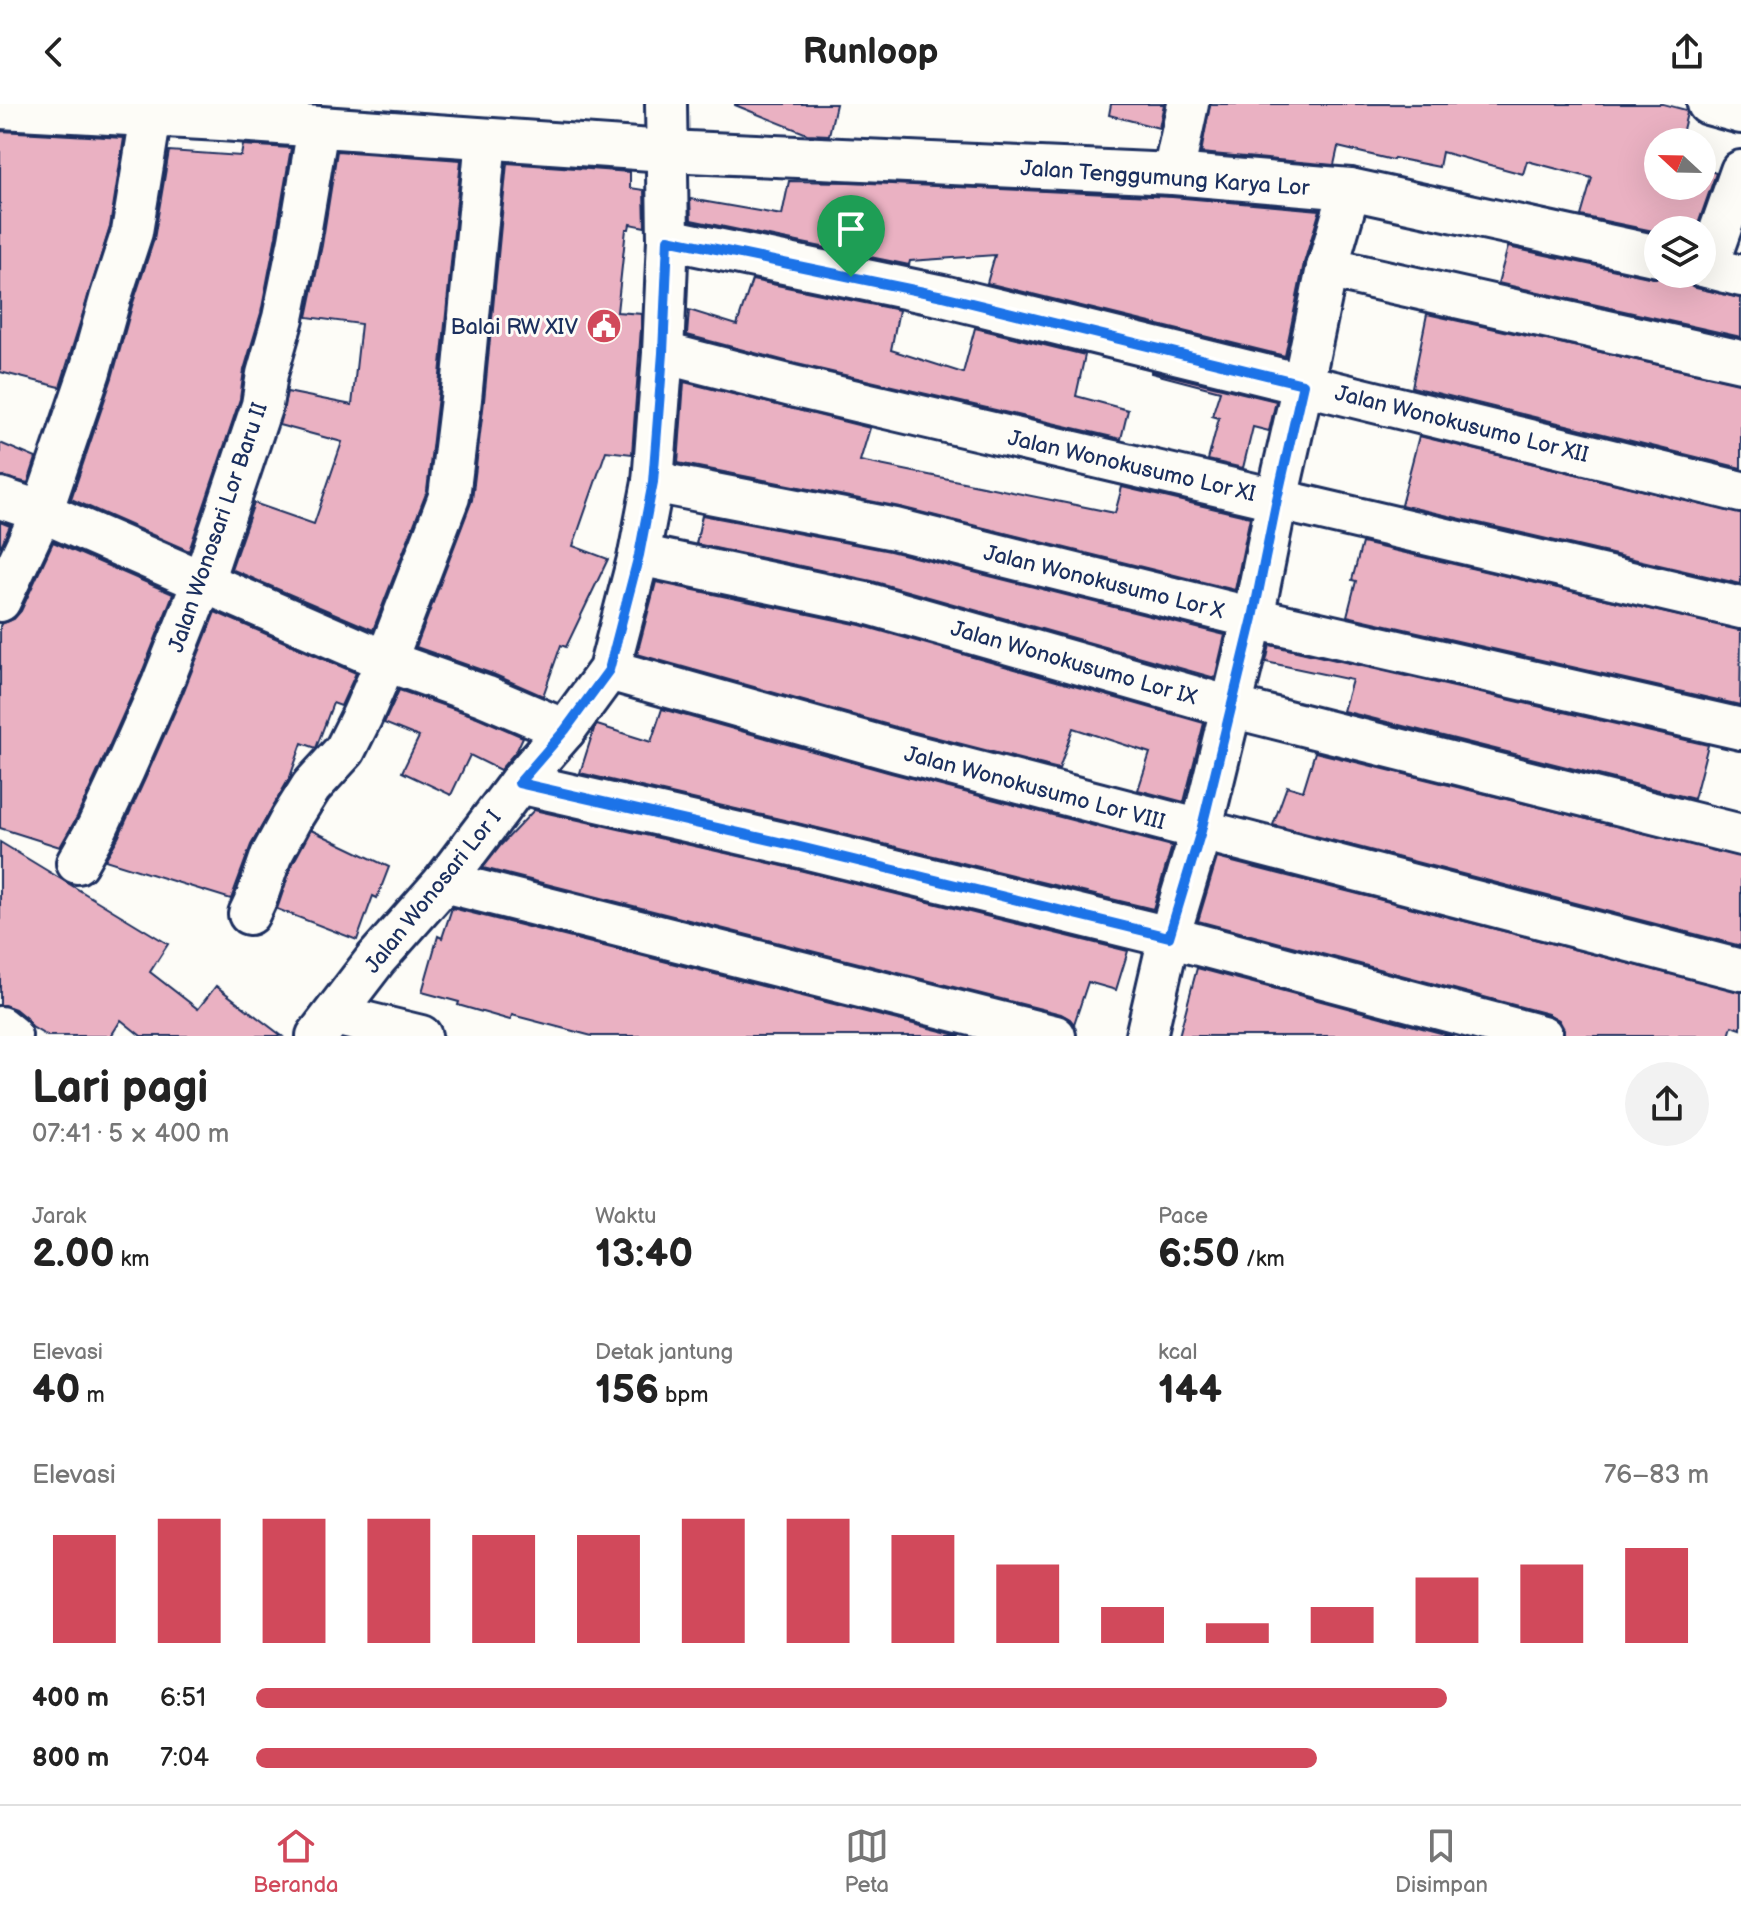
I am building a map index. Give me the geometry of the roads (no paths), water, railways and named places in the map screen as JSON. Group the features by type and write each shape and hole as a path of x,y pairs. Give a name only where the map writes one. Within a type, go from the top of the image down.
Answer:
{"street":[{"name":"Jalan Wonosari Lor I","path":"326,1026 376,959 444,882 519,783 565,730 609,670 639,555 653,482 668,239 666,104"},
{"path":"1173,174 1188,104"},
{"path":"1708,104 1741,113"},
{"name":"Jalan Tenggumung Karya Lor","path":"0,108 48,108 151,116 222,112 318,127 405,118 486,139 666,151 1173,174 1350,189 1644,253"},
{"path":"0,601 42,512 90,371 132,232 151,116"},
{"name":"Jalan Wonosari Lor Baru II","path":"77,863 97,828 162,684 203,581 262,405 299,240 318,127"},
{"path":"249,914 271,856 311,787 345,750 386,661 449,497 486,139"},
{"path":"1717,269 1741,171"},
{"path":"1146,1036 1169,937 1201,831 1253,618 1327,268 1350,189"},
{"name":"Jalan Wonokusumo Lor XII","path":"668,239 943,296 1741,492"},
{"path":"1327,268 1741,361"},
{"name":"Jalan Wonokusumo Lor XI","path":"663,353 792,386 1741,608"},
{"name":"Jalan Wonokusumo Lor X","path":"653,482 895,529 1253,618 1741,729"},
{"path":"0,498 42,512 386,661 485,696 565,730"},
{"name":"Jalan Wonokusumo Lor IX","path":"639,555 866,603 1231,707 1741,835"},
{"name":"Jalan Wonokusumo Lor VIII","path":"609,670 897,751 1741,970"},
{"path":"519,783 792,845 1169,937 1542,1036"},
{"path":"444,882 1055,1036"},
{"path":"326,1026 421,1036"},
{"path":"0,1027 11,1036"}],"place":[{"name":"Balai RW XIV","path":"604,326"}]}
